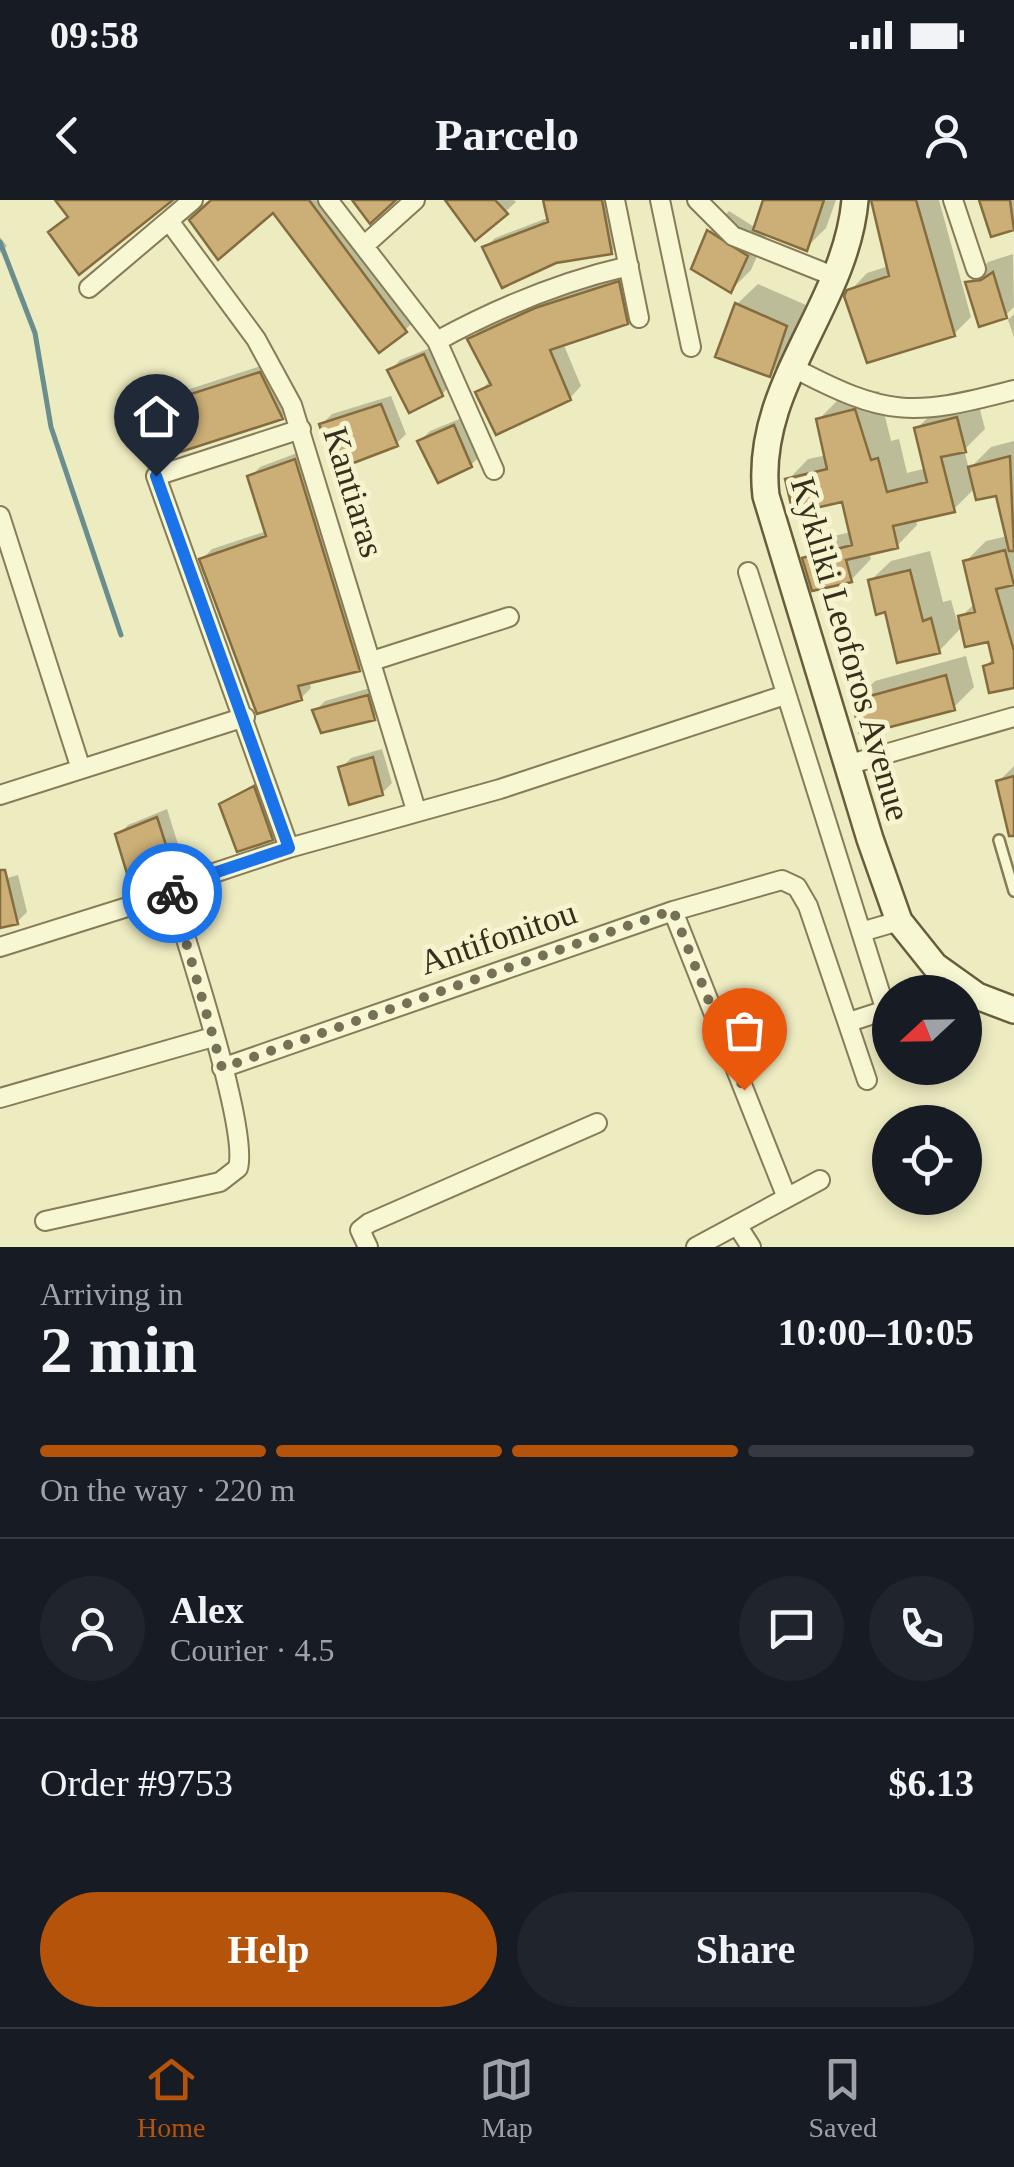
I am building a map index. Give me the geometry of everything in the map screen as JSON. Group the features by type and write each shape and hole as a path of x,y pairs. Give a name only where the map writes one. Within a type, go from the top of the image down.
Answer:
{"street":[{"path":"89,288 193,200"},
{"path":"328,200 366,244 437,341 494,470"},
{"path":"366,244 415,200"},
{"path":"615,200 640,318"},
{"path":"660,200 691,347"},
{"path":"697,200 733,236 833,276"},
{"name":"Kykliki Leoforos Avenue","path":"854,200 845,248 766,434 766,496 846,764 899,920 936,966 977,996 1014,1010"},
{"path":"952,200 976,269"},
{"name":"Kantiaras","path":"169,222 271,362 301,429 416,810"},
{"path":"437,341 498,308 568,280 628,266"},
{"path":"792,366 842,392 890,409 944,408 1014,390"},
{"path":"289,848 156,476 301,429"},
{"path":"0,516 9,576 81,770"},
{"path":"748,572 874,975"},
{"path":"372,661 509,617"},
{"path":"0,947 172,894 196,879 289,848 500,789 785,695"},
{"path":"0,795 245,717"},
{"path":"846,764 1014,717"},
{"name":"Antifonitou","path":"222,1068 673,910 762,882 782,880 797,887 808,906 849,1022"},
{"path":"45,1222 228,1178 238,1168 240,1150 222,1068 172,894"},
{"path":"673,910 787,1198"},
{"path":"860,932 899,920"},
{"path":"867,1080 849,1022 872,1019"},
{"path":"0,1098 214,1037"},
{"path":"368,1247 360,1230 369,1223 596,1124"},
{"path":"696,1247 820,1180"},
{"path":"737,1226 751,1247"}],"lane":[{"path":"999,840 1014,890"}],"building":[{"path":"55,200 173,200 79,275 48,232 68,217"},
{"path":"211,200 309,200 407,332 379,353 273,213 218,260 189,220"},
{"path":"352,200 396,200 370,224"},
{"path":"445,200 495,200 508,214 475,241"},
{"path":"543,200 602,200 612,254 556,263 502,288 482,247 548,222"},
{"path":"763,200 824,200 807,251 753,230"},
{"path":"871,200 916,200 955,336 867,363 844,296 847,290 889,276"},
{"path":"979,200 1010,200 1014,230 991,237"},
{"path":"707,230 748,256 731,293 691,269"},
{"path":"993,272 1007,318 979,327 965,282 981,280"},
{"path":"619,281 628,324 550,350 571,400 496,435 475,392 491,385 467,339 535,308"},
{"path":"735,303 787,326 770,377 715,357"},
{"path":"424,354 443,396 409,413 387,370"},
{"path":"260,372 283,419 171,455 150,407"},
{"path":"381,404 398,446 335,470 319,424"},
{"path":"855,409 871,460 878,458 887,492 927,482 914,428 957,417 966,452 941,457 955,512 893,526 898,548 846,560 852,582 812,591 802,558 852,545 842,502 793,513 785,479 827,469 816,419"},
{"path":"454,425 472,467 438,483 417,441"},
{"path":"1010,456 1014,551 1009,551 996,496 976,500 968,467"},
{"path":"295,459 360,671 298,686 302,700 257,714 199,559 266,536 247,476"},
{"path":"1005,550 1014,585 996,589 1014,651 1014,688 989,693 983,666 993,663 988,642 965,647 958,616 975,612 963,561"},
{"path":"910,570 923,621 931,618 940,653 897,663 885,612 876,615 868,580"},
{"path":"946,675 955,710 860,735 852,701"},
{"path":"368,695 375,720 321,733 312,710"},
{"path":"373,757 383,795 349,805 338,767"},
{"path":"1014,776 1014,836 1009,836 996,781"},
{"path":"254,786 273,840 237,852 219,804"},
{"path":"157,817 174,870 132,890 115,834"},
{"path":"0,870 5,870 18,924 0,928"}],"waterway":[{"path":"0,242 35,333 51,427 121,635"}],"way so far":[{"path":"172,893 222,1068 673,910 744,1090"}],"route":[{"path":"156,476 289,848 196,879 172,893"}]}
